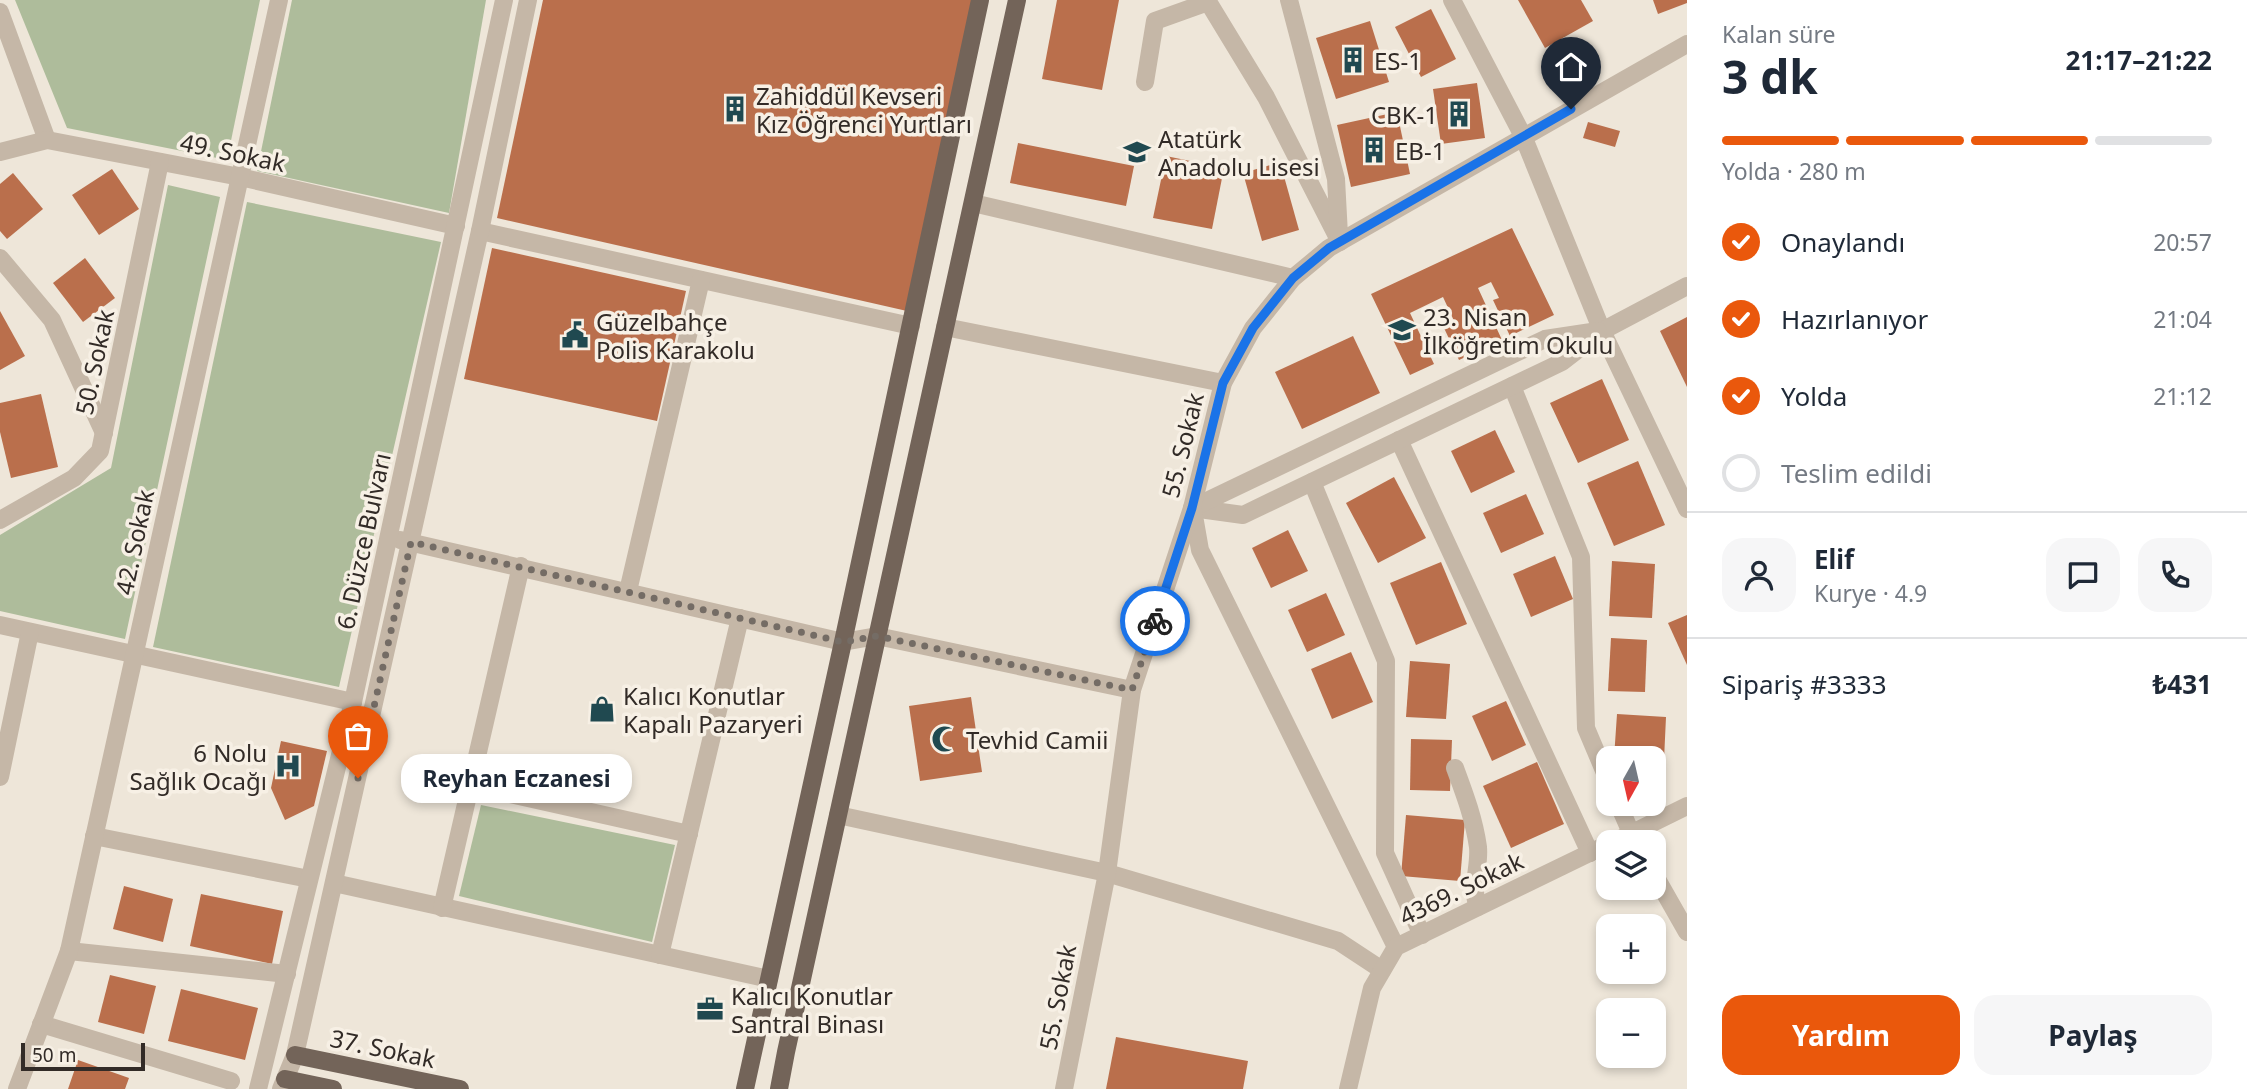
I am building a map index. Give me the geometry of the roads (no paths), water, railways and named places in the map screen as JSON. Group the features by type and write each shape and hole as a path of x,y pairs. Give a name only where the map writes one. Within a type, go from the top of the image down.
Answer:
{"main road":[{"path":"745,1089 980,0"},
{"path":"779,1089 1017,0"},
{"name":"37. Sokak","path":"295,1055 430,1086 460,1089"},
{"path":"283,1084 333,1089"}],"street":[{"name":"42. Sokak","path":"17,1089 69,951 279,0"},
{"name":"6. Düzce Bulvarı","path":"258,1089 353,702 504,0"},
{"name":"6. Düzce Bulvarı","path":"283,1084 295,1055 334,883 480,231 528,0"},
{"path":"1289,0 1336,179 1340,242"},
{"path":"1452,0 1523,136 1602,331 1687,509"},
{"path":"1145,82 1155,21 1208,1 1266,97 1340,242"},
{"path":"0,12 47,140"},
{"name":"55. Sokak","path":"1064,1089 1107,873 1132,690 1192,508 1223,383 1253,328 1293,278 1340,242 1687,44"},
{"name":"49. Sokak","path":"0,152 47,140 240,177 456,226"},
{"name":"50. Sokak","path":"0,520 74,478 100,451 160,162"},
{"path":"973,203 1293,278"},
{"path":"480,231 911,326"},
{"path":"0,258 52,320 104,433"},
{"path":"628,591 701,280"},
{"path":"1192,508 1243,515 1562,362 1602,331 1687,286"},
{"path":"946,327 1223,383"},
{"path":"1192,508 1545,339 1602,331"},
{"path":"1512,386 1581,557 1587,728 1596,750"},
{"path":"1399,440 1590,853"},
{"path":"1312,482 1386,661 1385,853 1422,934"},
{"path":"1192,508 1200,550 1396,947"},
{"path":"389,538 843,642 877,636 1132,690"},
{"path":"442,908 520,566"},
{"path":"660,955 740,618"},
{"path":"0,625 353,702"},
{"path":"0,777 30,632"},
{"path":"1454,768 1472,812 1478,850 1474,893 1478,907"},
{"path":"470,785 689,834"},
{"path":"1646,830 1687,806"},
{"path":"838,815 1107,873 1338,941 1382,970"},
{"path":"94,836 309,880"},
{"name":"4369. Sokak","path":"1348,1089 1372,988 1396,947 1596,850"},
{"path":"334,883 769,979"},
{"path":"1666,895 1687,932"},
{"path":"69,951 287,974"},
{"path":"41,1024 231,1081"}],"place":[{"name":"ES-1","path":"1353,60"},
{"name":"Zahiddül Kevseri Kız Öğrenci Yurtları","path":"735,109"},
{"name":"CBK-1","path":"1459,114"},
{"name":"EB-1","path":"1374,150"},
{"name":"Atatürk Anadolu Lisesi","path":"1137,152"},
{"name":"23. Nisan İlköğretim Okulu","path":"1402,330"},
{"name":"Güzelbahçe Polis Karakolu","path":"575,335"},
{"name":"Kalıcı Konutlar Kapalı Pazaryeri","path":"602,709"},
{"name":"Tevhid Camii","path":"945,739"},
{"name":"6 Nolu Sağlık Ocağı","path":"288,766"},
{"name":"Reyhan Eczanesi","path":"358,778"},
{"name":"Kalıcı Konutlar Santral Binası","path":"710,1009"}]}
